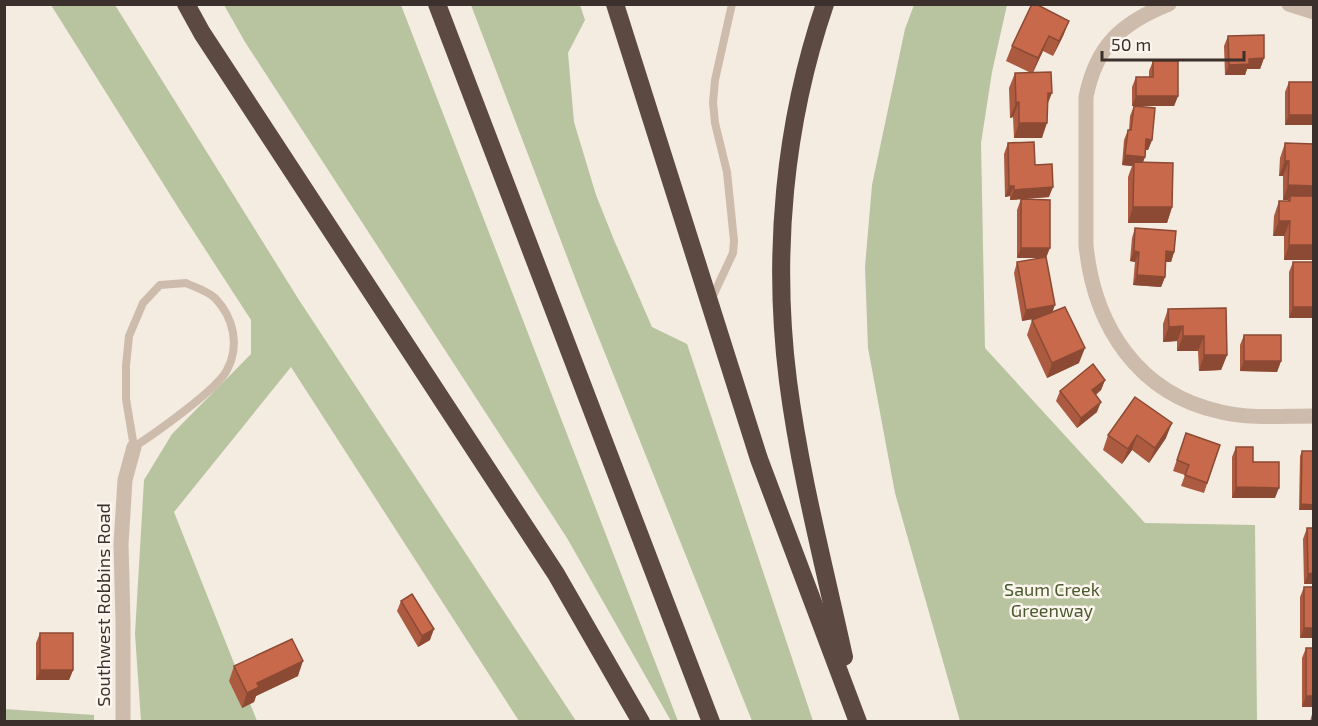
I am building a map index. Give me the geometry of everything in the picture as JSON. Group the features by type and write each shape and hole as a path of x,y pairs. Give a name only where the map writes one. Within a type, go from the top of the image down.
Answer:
{"highway":[{"path":"186,4 202,33 556,574 641,722"},
{"path":"436,4 711,722"},
{"path":"615,4 759,459 858,719"},
{"path":"825,4 813,39 799,98 786,173 782,236 783,312 788,380 799,450 858,719"}],"street":[{"path":"1169,4 1131,21 1118,32 1105,47 1090,79 1086,97 1086,246 1088,268 1094,291 1116,342 1149,378 1170,391 1195,404 1221,412 1250,416 1314,416"},
{"path":"1289,4 1314,12"},
{"name":"Southwest Robbins Road","path":"123,722 121,544 125,480 134,447"}],"lane":[{"path":"709,303 733,253 734,241 727,172 715,123 713,102 715,80 732,4"},
{"name":"Southwest Robbins Road","path":"186,283 213,297 226,314 235,334 234,353 226,372 220,379 166,424 134,447 126,399 129,336 143,303 160,285 186,283"}],"green space":[{"path":"51,5 115,5 299,300 576,721 519,721 291,367 174,512 257,721 141,721 135,634 144,480 172,434 251,354 251,320"},
{"path":"224,5 401,5 678,721 671,721 567,538 245,42"},
{"path":"471,5 580,5 585,20 568,53 574,122 596,195 652,327 687,344 813,721 752,721 582,296"},
{"name":"Saum Creek Greenway","path":"914,5 1007,5 992,72 981,143 985,348 1145,523 1255,525 1257,721 960,721 895,493 868,348 865,267 872,185 905,29"},
{"path":"4,709 94,715 94,721 5,721"}],"building":[{"path":"1032,4 1069,21 1059,41 1049,36 1038,58 1012,46"},
{"path":"1264,35 1264,58 1249,59 1249,64 1229,65 1228,36"},
{"path":"1153,61 1178,61 1178,96 1136,96 1136,77 1153,77"},
{"path":"1051,72 1052,93 1048,93 1047,123 1019,123 1015,73"},
{"path":"1289,82 1314,82 1314,115 1289,115"},
{"path":"1134,106 1155,108 1152,140 1146,139 1145,157 1125,155"},
{"path":"1034,142 1035,165 1052,164 1053,187 1014,190 1014,186 1009,186 1008,143"},
{"path":"1285,143 1314,144 1314,186 1288,185 1289,161 1285,161"},
{"path":"1134,162 1173,163 1172,207 1133,207"},
{"path":"1290,196 1314,196 1314,245 1289,245 1290,221 1279,221 1279,201 1290,201"},
{"path":"1021,199 1050,200 1050,248 1021,248"},
{"path":"1135,228 1176,231 1174,252 1166,251 1165,277 1137,275 1139,252 1134,251"},
{"path":"1046,257 1055,305 1026,310 1017,262"},
{"path":"1293,262 1314,262 1314,307 1293,307"},
{"path":"1065,307 1085,348 1052,363 1032,320"},
{"path":"1226,308 1227,355 1204,355 1204,336 1183,336 1183,326 1169,327 1168,309"},
{"path":"1244,335 1281,335 1281,361 1244,361"},
{"path":"1093,364 1105,380 1092,390 1101,402 1081,418 1060,391"},
{"path":"1135,397 1172,423 1155,448 1137,435 1128,449 1108,435"},
{"path":"1186,433 1220,445 1207,483 1185,475 1189,465 1177,460"},
{"path":"1236,447 1253,447 1253,462 1279,462 1279,488 1236,487"},
{"path":"1302,451 1314,451 1314,505 1301,504"},
{"path":"1307,528 1314,528 1314,573 1308,574"},
{"path":"1304,587 1314,587 1314,628 1304,628"},
{"path":"412,594 434,629 422,636 401,601"},
{"path":"40,633 73,633 73,670 40,670"},
{"path":"292,639 303,661 257,683 259,687 247,693 234,666"},
{"path":"1306,648 1314,648 1314,696 1306,696"}]}
